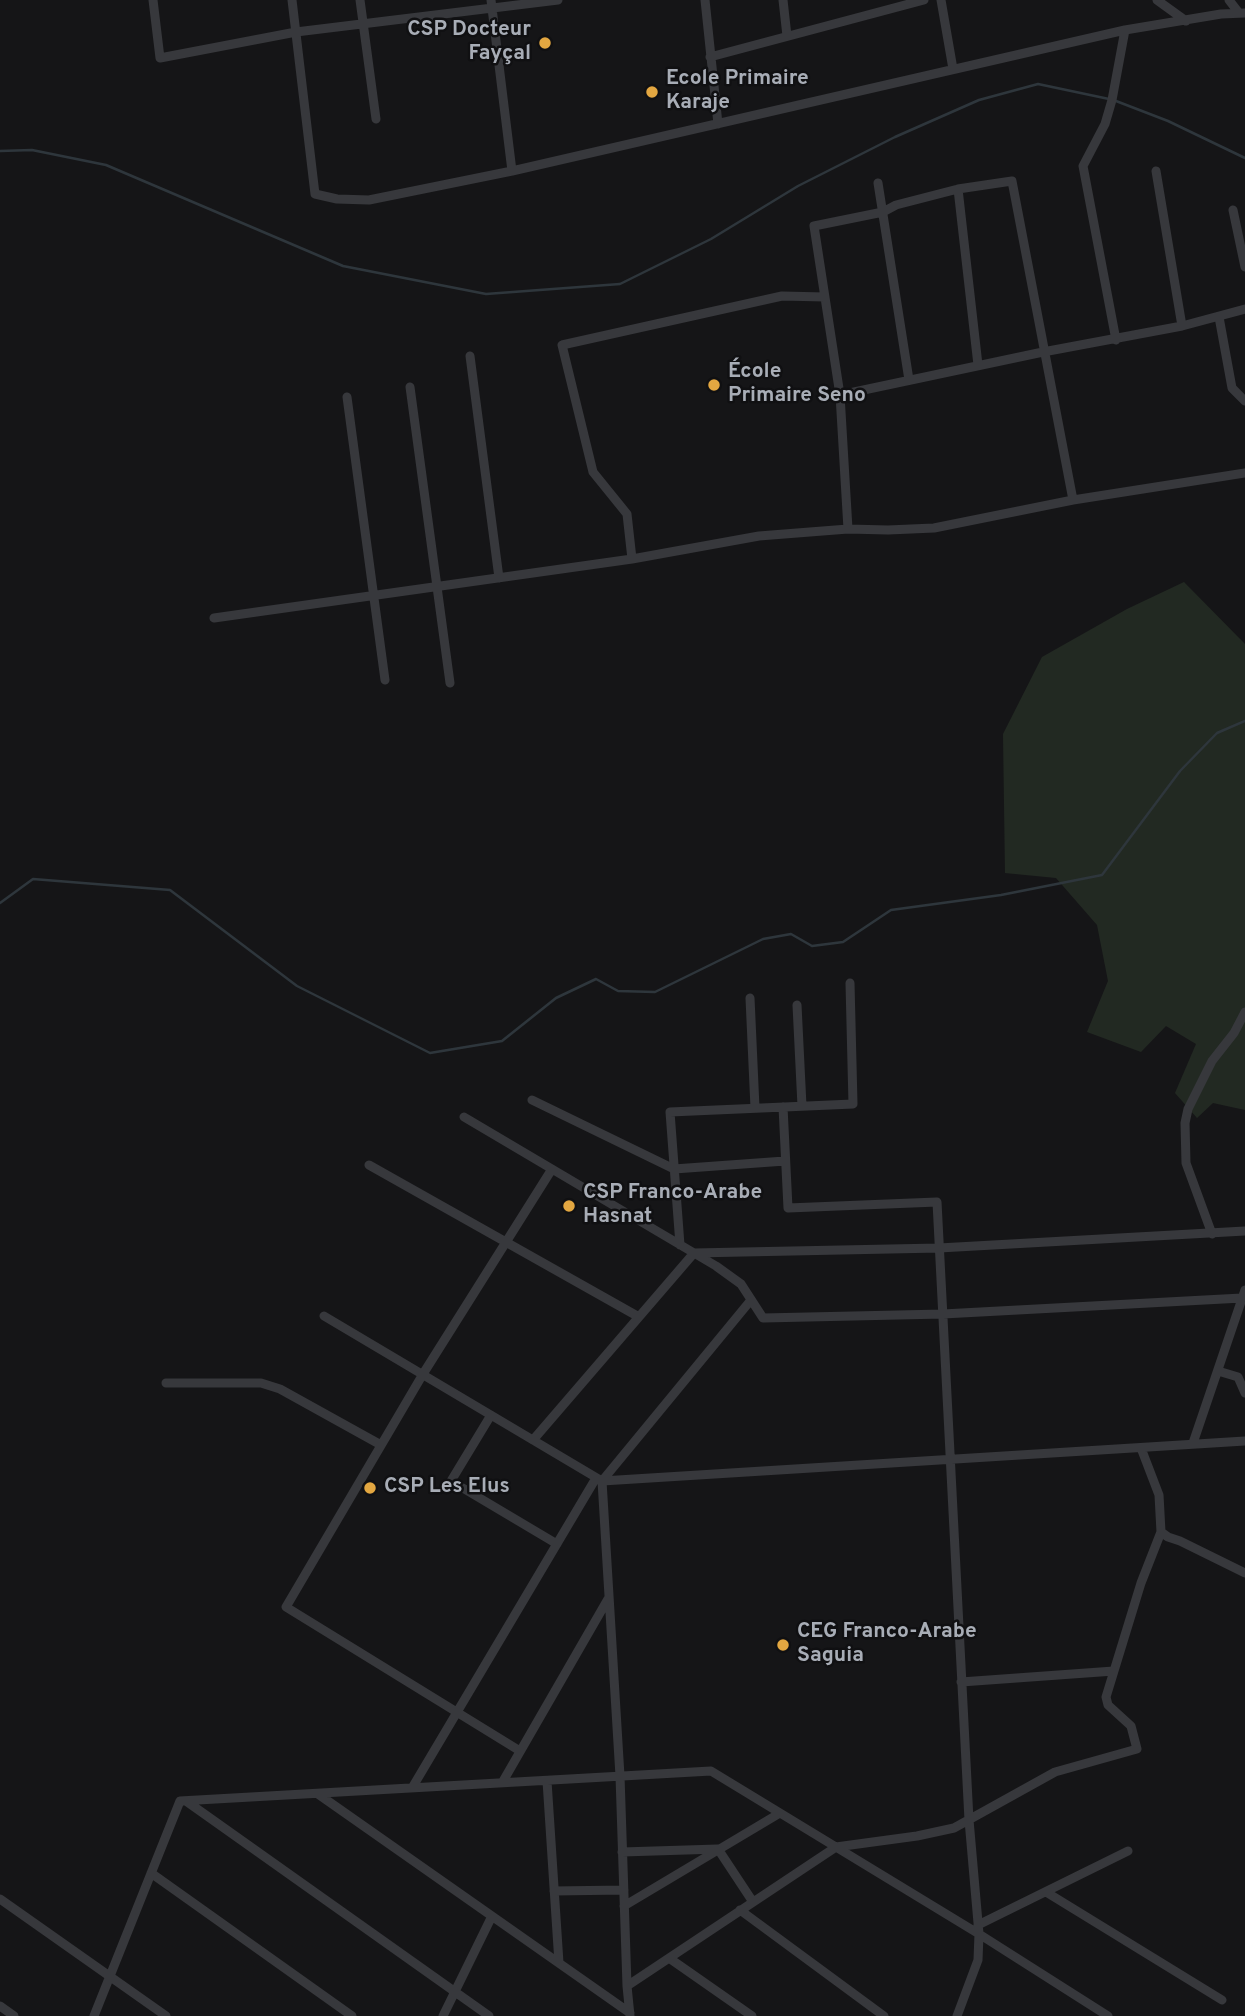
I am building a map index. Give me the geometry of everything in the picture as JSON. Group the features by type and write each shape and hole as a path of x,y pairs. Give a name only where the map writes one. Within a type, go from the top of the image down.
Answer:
{"street":[{"path":"153,0 160,58 296,32 491,4 558,0"},
{"path":"292,0 315,194 337,199 369,200 512,171 1125,30 1242,13"},
{"path":"360,0 376,119"},
{"path":"705,0 718,124"},
{"path":"782,0 787,36"},
{"path":"710,57 924,0"},
{"path":"942,0 953,69"},
{"path":"1157,0 1186,20"},
{"path":"1229,0 1242,13"},
{"path":"491,4 512,171"},
{"path":"1116,340 1083,166 1105,124 1125,30"},
{"path":"1156,171 1182,326"},
{"path":"848,529 840,395 814,226 883,212 896,205 958,189 1012,181 1073,500"},
{"path":"878,183 909,380"},
{"path":"958,189 978,366"},
{"path":"1233,210 1245,267"},
{"path":"632,559 627,514 593,472 562,345 782,296 825,297"},
{"path":"840,395 1182,326 1245,309"},
{"path":"1219,317 1232,388 1245,401"},
{"path":"470,356 499,578"},
{"path":"410,387 450,683"},
{"path":"347,397 385,680"},
{"path":"214,618 632,559 759,536 848,529 934,528 1073,500 1245,473"},
{"path":"680,1245 670,1112 853,1104 850,984"},
{"path":"750,998 755,1108"},
{"path":"797,1005 802,1106"},
{"path":"1212,1234 1186,1163 1185,1123 1188,1109 1212,1061 1245,1012"},
{"path":"532,1100 674,1169 785,1161"},
{"path":"783,1107 788,1208 937,1202 961,1682 979,1930 978,1960 957,2016"},
{"path":"464,1117 694,1253 741,1284 763,1318 943,1314 1243,1298 1193,1443"},
{"path":"369,1165 639,1317"},
{"path":"520,1751 286,1607 423,1374 552,1169"},
{"path":"533,1440 694,1253 939,1248 1245,1231"},
{"path":"412,1788 556,1544 599,1479 751,1300"},
{"path":"324,1316 599,1479 1245,1441"},
{"path":"1218,1371 1238,1377 1245,1393"},
{"path":"166,1382 261,1383 280,1389 381,1445"},
{"path":"491,1415 451,1481 556,1544"},
{"path":"627,1986 836,1847 954,1828 1055,1772 1137,1749 1131,1726 1106,1702 1141,1583 1161,1532 1159,1495 1141,1448"},
{"path":"599,1479 620,1776 627,1986 631,2015"},
{"path":"1161,1532 1245,1573"},
{"path":"502,1783 609,1597"},
{"path":"961,1682 1114,1671"},
{"path":"94,2016 180,1801 711,1771 979,1930 1108,2016"},
{"path":"547,1780 559,1963"},
{"path":"318,1793 631,2015"},
{"path":"186,1801 489,2016"},
{"path":"624,1906 780,1813"},
{"path":"622,1852 719,1849"},
{"path":"719,1849 753,1902"},
{"path":"979,1930 1046,1892 1128,1851"},
{"path":"151,1873 352,2016"},
{"path":"554,1891 624,1891"},
{"path":"1046,1892 1222,2000"},
{"path":"0,1899 166,2016"},
{"path":"740,1910 884,2016"},
{"path":"443,2016 492,1916"},
{"path":"669,1958 752,2016"},
{"path":"0,2006 14,2016"}],"shaded area":[{"path":"1184,582 1245,644 1245,1110 1213,1103 1197,1118 1175,1093 1196,1044 1166,1026 1141,1052 1087,1032 1108,981 1097,925 1056,878 1005,873 1003,734 1042,657 1127,609"}],"waterway":[{"path":"0,151 32,150 106,165 343,266 486,294 620,284 711,239 798,186 895,137 979,100 1038,84 1109,99"},
{"path":"1116,101 1168,121 1245,158"},
{"path":"0,903 33,879 170,890 297,986 430,1053 502,1041 556,998 596,979 618,991 655,992 763,939 791,934 812,946 843,942 891,910 1001,895 1102,875 1180,771 1217,733 1245,721"}],"place":[{"name":"CSP Docteur Fayçal","path":"545,43"},
{"name":"Ecole Primaire Karaje","path":"652,92"},
{"name":"École Primaire Seno","path":"714,385"},
{"name":"CSP Franco-Arabe Hasnat","path":"569,1206"},
{"name":"CSP Les Elus","path":"370,1488"},
{"name":"CEG Franco-Arabe Saguia","path":"783,1645"}]}
